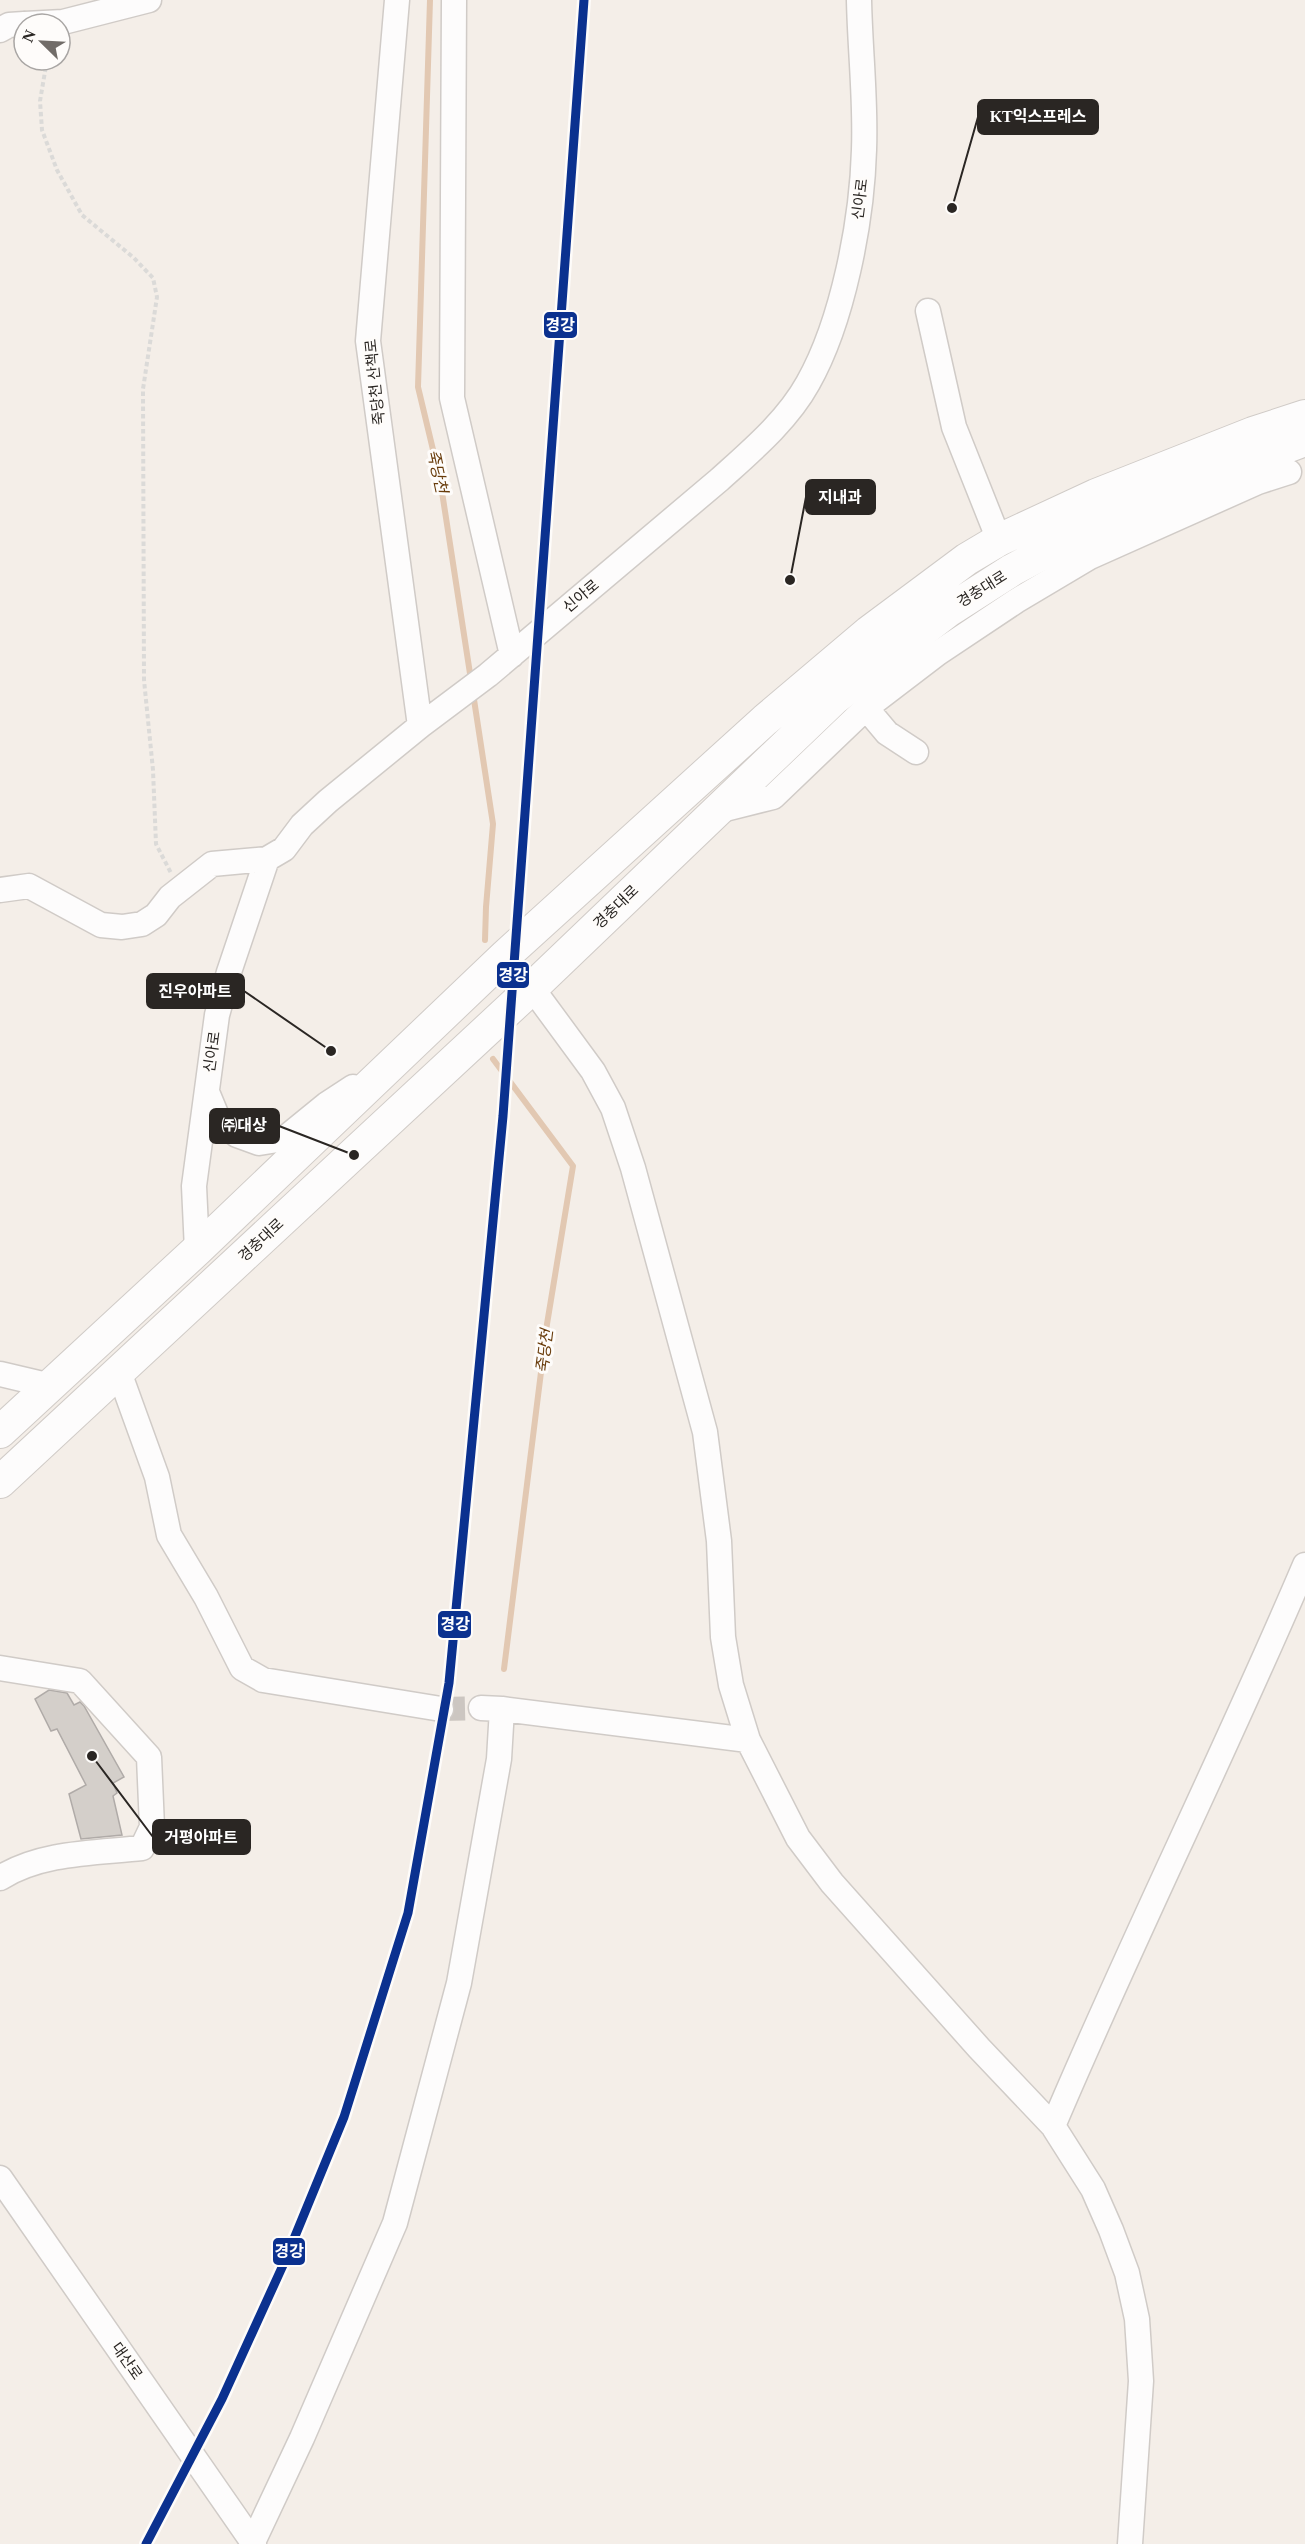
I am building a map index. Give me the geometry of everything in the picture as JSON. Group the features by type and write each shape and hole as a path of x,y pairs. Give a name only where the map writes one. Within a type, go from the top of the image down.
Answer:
{"main road":[{"name":"경충대로","path":"0,1432 197,1250 375,1078 507,955 815,676 933,584 999,540 1137,478 1253,433 1305,416"},
{"name":"경충대로","path":"0,1482 532,988 835,698 948,611 1019,583 1135,508 1262,454 1305,440"},
{"path":"999,540 1019,583"},
{"path":"507,955 532,988"},
{"path":"197,1250 221,1277"}],"street":[{"path":"72,20 149,0"},
{"name":"죽당천 산책로","path":"397,0 368,341 420,726"},
{"path":"454,0 453,398 512,655"},
{"name":"신아로","path":"197,1250 194,1186 220,1005 267,859 284,849 302,825 320,809 420,726 488,675 755,447 783,417 808,383 842,295 862,193 865,148 859,0"},
{"path":"928,311 954,427 999,540"},
{"path":"715,812 773,797 866,708 938,653 1019,583 1090,557 1258,482 1289,472"},
{"path":"866,708 887,733 916,752"},
{"path":"0,890 29,885 101,925 122,927 142,924 156,915 170,897 212,864 267,859"},
{"path":"532,988 593,1071 613,1108 633,1168 705,1432 719,1541 723,1637 731,1685 748,1740 798,1838 832,1883 979,2048 1053,2126 1093,2189 1111,2230 1127,2273 1137,2319 1141,2381 1130,2544"},
{"path":"206,1091 219,1121 237,1135 260,1143 284,1139 327,1104 353,1087 375,1078"},
{"path":"119,1372 157,1477 170,1535 206,1597 242,1668 263,1680 441,1708"},
{"path":"0,1374 51,1386"},
{"path":"1053,2126 1095,2027 1266,1656 1305,1565"},
{"path":"0,1668 80,1681 149,1757 152,1827 142,1848 53,1858 18,1867 0,1878"},
{"path":"253,2543 302,2438 395,2223 459,1983 499,1759 492,1709 748,1740"},
{"name":"대산로","path":"0,2178 253,2543"}],"path":[{"path":"45,72 40,101 42,130 57,170 82,215 134,258 153,278 158,297 142,389 144,680 153,770 156,844 180,889"}],"building":[{"path":"49,1690 67,1693 74,1705 80,1702 84,1706 124,1777 113,1783 117,1793 113,1796 122,1835 81,1839 69,1794 86,1785 57,1729 51,1731 35,1699"}],"waterway":[{"name":"죽당천","path":"430,0 418,387 440,479 471,680"},
{"name":"죽당천","path":"473,693 493,824 485,940"},
{"name":"죽당천","path":"493,1059 573,1166 547,1324 504,1669"}],"tunnel":[{"path":"441,1709 481,1708"}],"transit line":[{"name":"경강","path":"146,2544 222,2399 284,2263 344,2117 408,1913 449,1683 503,1116 584,0"}],"place":[{"name":"KT익스프레스","path":"952,208"},
{"name":"지내과","path":"790,580"},
{"name":"진우아파트","path":"331,1051"},
{"name":"㈜대상","path":"354,1155"},
{"name":"거평아파트","path":"92,1756"}]}
